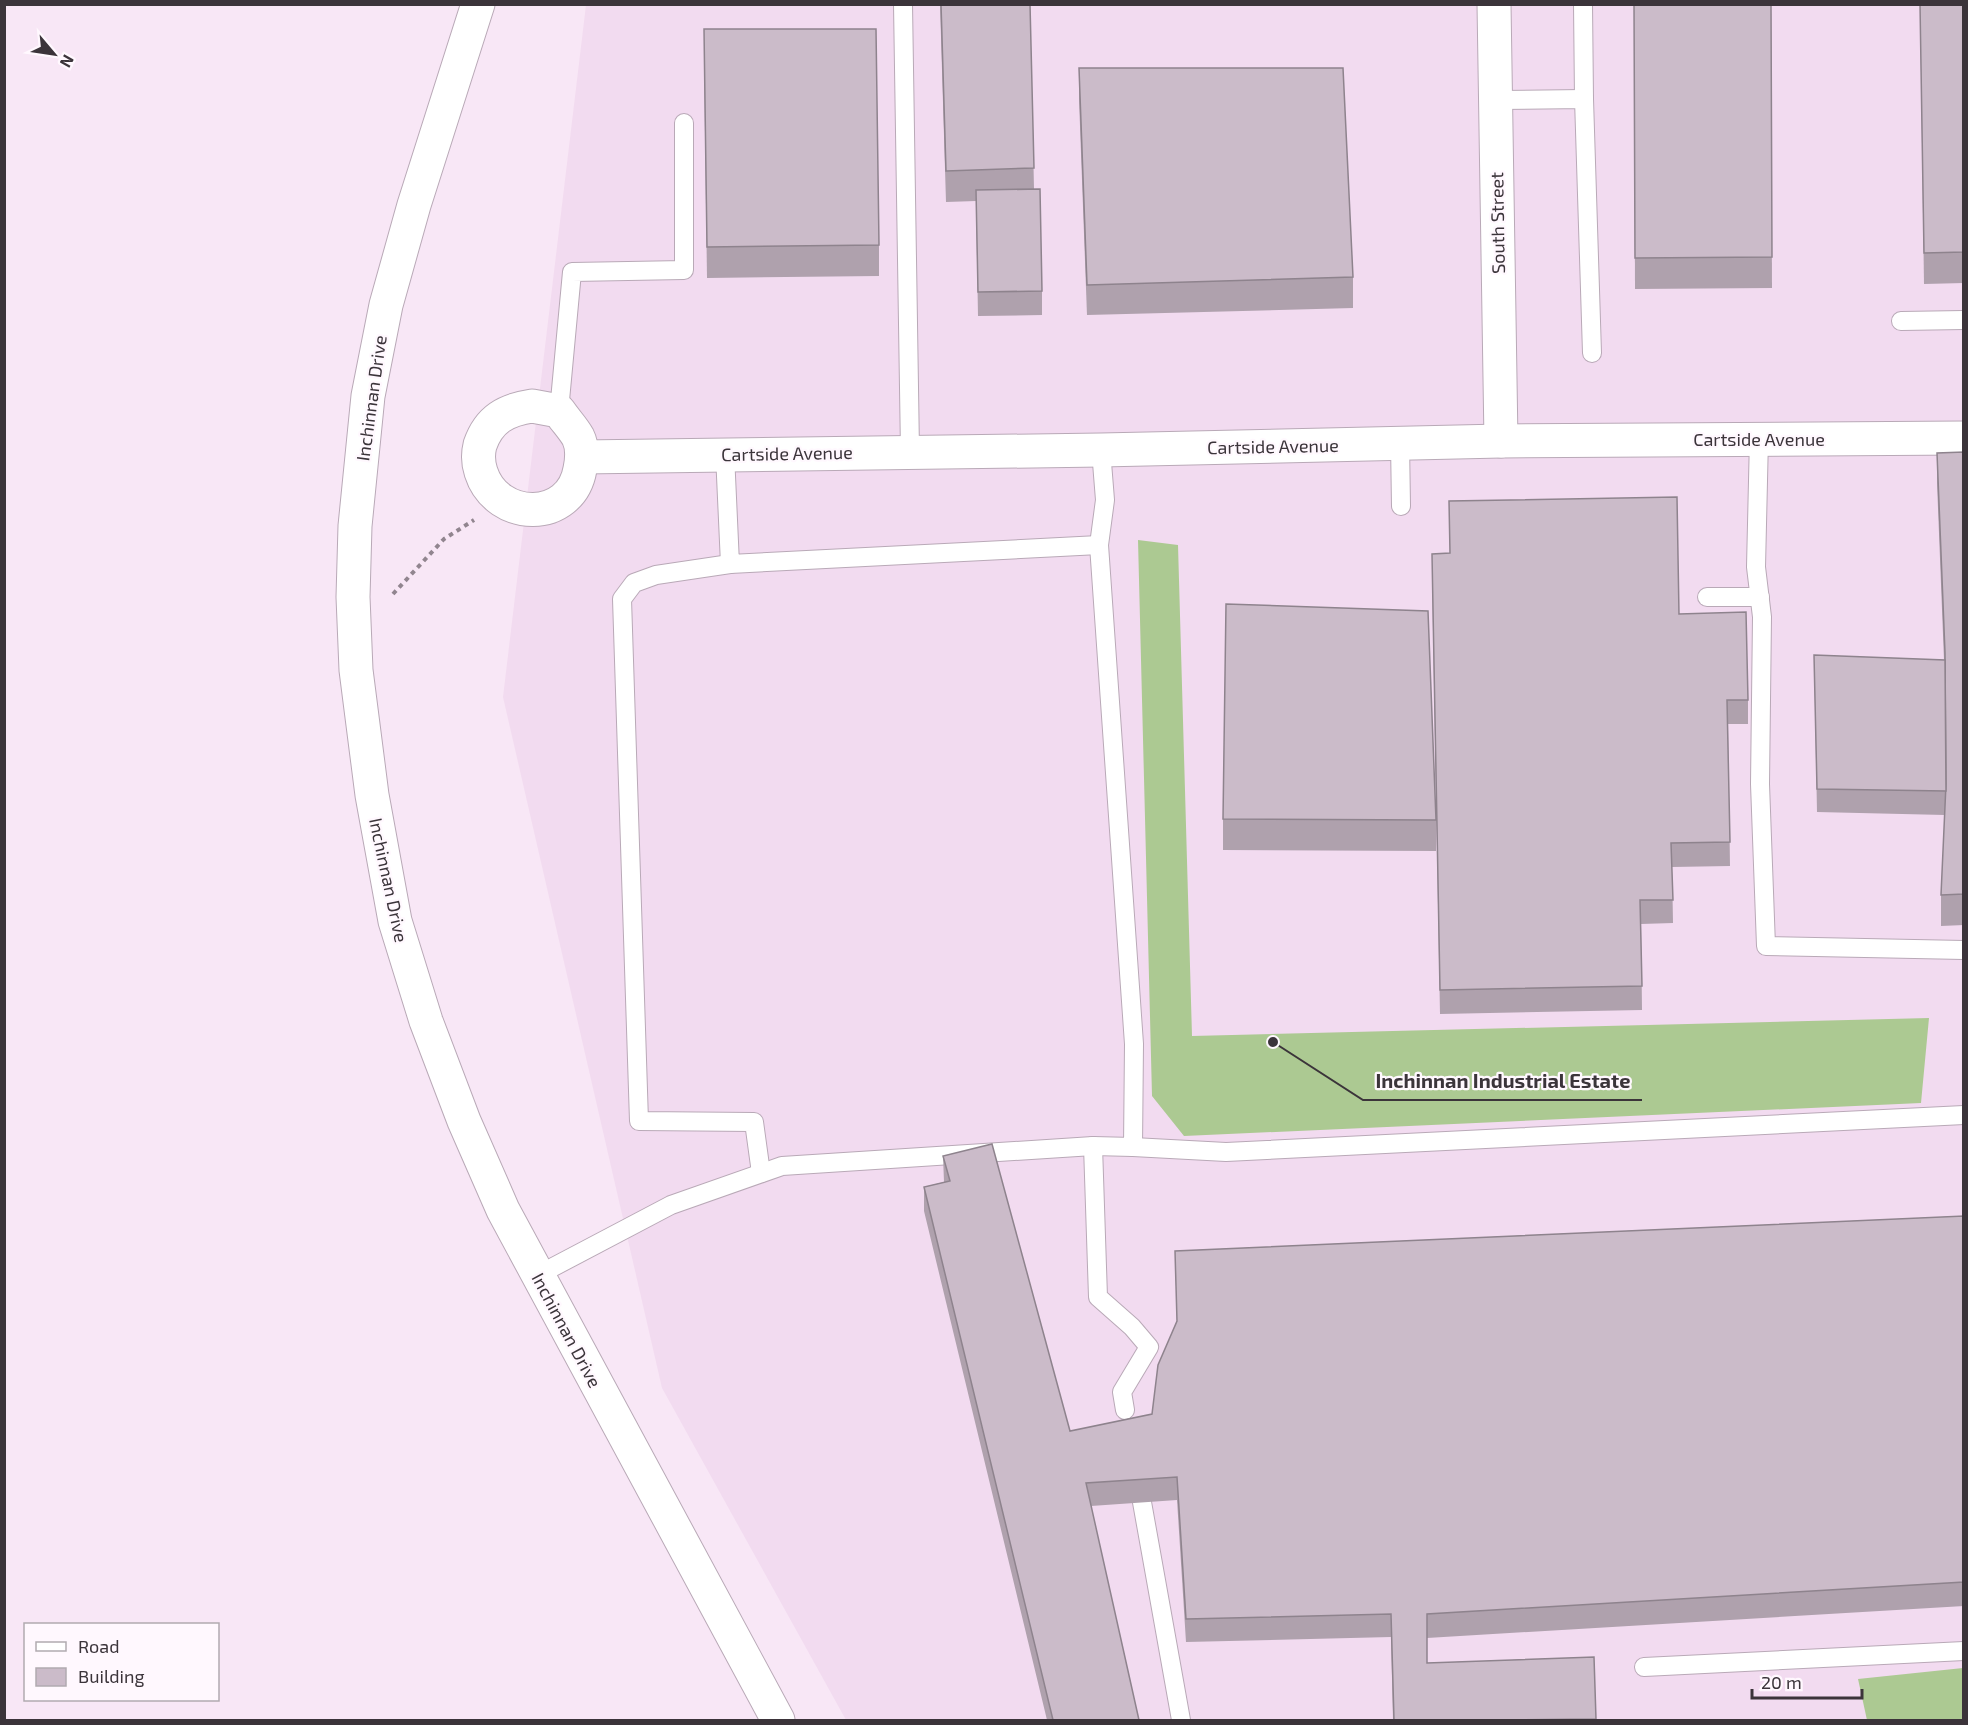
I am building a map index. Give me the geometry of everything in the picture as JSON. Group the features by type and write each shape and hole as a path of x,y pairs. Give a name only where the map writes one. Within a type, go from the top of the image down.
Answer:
{"street":[{"name":"Inchinnan Drive","path":"478,4 414,205 386,305 368,396 355,526 353,597 356,670 372,795 395,921 426,1021 464,1121 503,1210 778,1720"},
{"name":"South Street","path":"1494,4 1501,441"},
{"path":"532,406 559,411 579,439 582,457 578,478 569,494 554,504 538,510 520,509 503,503 484,482 478,464 479,448 486,431 498,417 514,409 532,406"},
{"name":"Cartside Avenue","path":"582,457 1101,450 1501,441 1964,438"}],"lane":[{"path":"903,4 910,451"},
{"path":"1583,4 1592,353"},
{"path":"1496,100 1584,99"},
{"path":"559,411 572,272 684,270 684,123"},
{"path":"1901,321 1964,320"},
{"path":"1759,438 1756,567 1762,617 1760,784 1766,946 1964,950"},
{"path":"1400,443 1401,506"},
{"path":"1101,450 1105,500 1099,545 1134,1044 1133,1147"},
{"path":"725,454 730,564"},
{"path":"761,1173 754,1122 639,1121 622,599 634,582 656,575 730,564 1099,545"},
{"path":"1707,597 1760,597"},
{"path":"538,1275 671,1205 782,1166 1093,1146 1226,1152 1964,1115"},
{"path":"1093,1146 1098,1297 1132,1327 1149,1347 1122,1392 1125,1410"},
{"path":"1140,1491 1181,1720"},
{"path":"1644,1667 1964,1652"}],"path":[{"path":"393,594 444,539 503,503"}],"shaded area":[{"path":"586,5 1963,5 1963,1720 846,1720 662,1388 503,697"}],"green space":[{"path":"1138,540 1178,545 1192,1036 1929,1018 1921,1103 1184,1136 1152,1096"},
{"path":"1963,1668 1963,1720 1867,1720 1858,1679"}],"building":[{"path":"941,4 1030,4 1034,168 946,171"},
{"path":"1634,4 1771,4 1772,257 1635,258"},
{"path":"1920,4 1964,4 1964,252 1924,253"},
{"path":"704,29 876,29 879,245 707,247"},
{"path":"1079,68 1343,68 1353,277 1087,285"},
{"path":"1040,189 1042,291 978,292 976,190"},
{"path":"1964,452 1964,894 1941,895 1946,784 1945,653 1937,453"},
{"path":"1677,497 1679,614 1746,612 1748,700 1727,700 1730,842 1671,843 1673,900 1640,900 1642,986 1440,990 1432,554 1450,553 1449,501"},
{"path":"1226,604 1428,611 1436,820 1223,819"},
{"path":"1814,655 1945,660 1946,791 1817,789"},
{"path":"992,1144 1070,1431 1152,1414 1158,1365 1177,1321 1175,1251 1964,1216 1964,1582 1427,1614 1427,1663 1594,1657 1596,1719 1394,1720 1391,1614 1186,1619 1177,1477 1086,1483 1139,1720 1053,1720 924,1187 950,1181 943,1156"}],"place":[{"name":"Inchinnan Industrial Estate","path":"1273,1042"}]}
